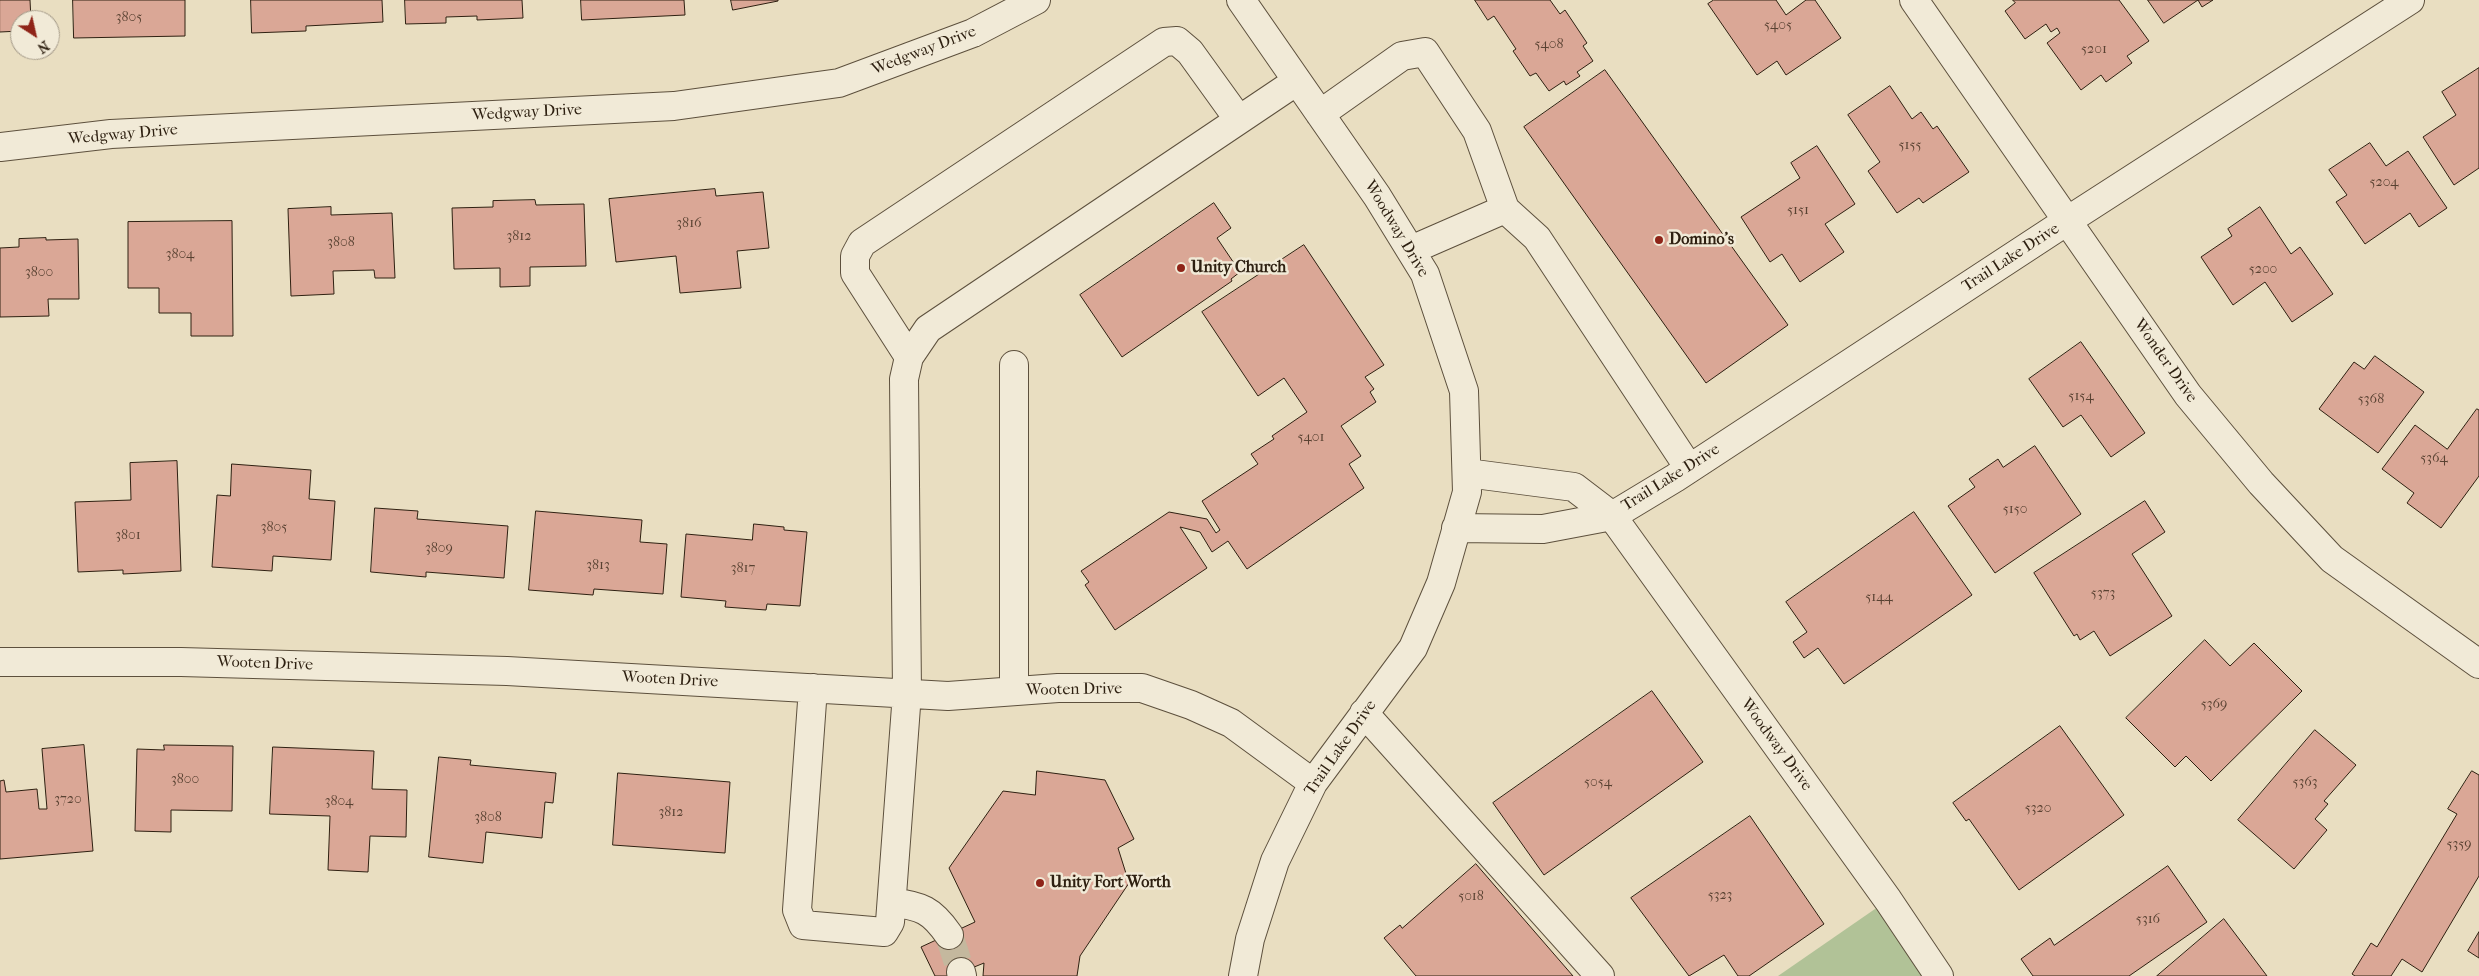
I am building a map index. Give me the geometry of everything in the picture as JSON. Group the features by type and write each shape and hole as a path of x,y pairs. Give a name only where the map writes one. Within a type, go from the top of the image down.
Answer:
{"street":[{"name":"Wedgway Drive","path":"0,147 111,134 674,106 839,83 973,34 1036,0"},
{"name":"Woodway Drive","path":"1241,0 1377,196 1425,274 1464,391 1467,482"},
{"name":"Wonder Drive","path":"1914,0 2188,395 2260,483 2332,559 2479,664"},
{"name":"Trail Lake Drive","path":"1456,528 1543,529 1612,516 1689,468 2410,0"},
{"path":"908,357 855,273 855,256 862,243 1164,42 1178,42 1190,52 1239,120"},
{"path":"1320,114 1402,56 1425,52 1477,131 1505,209 1537,238 1689,468"},
{"path":"813,688 797,910 803,925 884,932 890,922 908,694 904,379 908,357 928,328 1297,81"},
{"path":"1411,250 1505,209"},
{"path":"1014,365 1014,691"},
{"name":"Trail Lake Drive","path":"1242,976 1250,939 1275,861 1313,783 1413,648 1441,583 1467,482 1574,487 1612,516"},
{"name":"Woodway Drive","path":"1612,516 1888,900 1939,976"},
{"name":"Wooten Drive","path":"0,662 181,662 507,671 948,696 1058,688 1142,688 1231,723 1313,783"},
{"path":"1364,713 1600,976"},
{"path":"892,902 921,907 937,918 949,935"}],"green space":[{"path":"1888,900 1940,976 1778,976"}],"building":[{"path":"0,0 30,0 30,10 10,10 10,32 0,32"},
{"path":"73,0 185,0 185,36 74,38"},
{"path":"251,0 382,0 383,22 306,26 306,31 252,33"},
{"path":"405,0 522,0 523,18 477,20 477,16 446,17 446,23 406,24"},
{"path":"581,0 684,0 685,15 582,20"},
{"path":"731,0 778,0 778,1 733,10"},
{"path":"1475,0 1550,0 1560,14 1565,10 1587,43 1583,46 1593,61 1577,72 1580,76 1566,85 1564,81 1549,91 1536,73 1530,76 1513,51 1516,49 1494,16 1488,20"},
{"path":"1714,0 1776,0 1786,15 1806,0 1815,0 1841,38 1786,75 1777,61 1757,75 1708,4"},
{"path":"2013,0 2119,0 2149,41 2127,56 2132,63 2106,82 2101,75 2081,90 2047,43 2060,33 2057,28 2051,32 2046,24 2025,39 2005,11 2015,3"},
{"path":"2148,0 2198,0 2164,23"},
{"path":"2198,0 2213,0 2202,7"},
{"path":"2479,68 2479,168 2454,185 2423,137 2456,115 2442,92"},
{"path":"1605,70 1788,325 1706,383 1524,127"},
{"path":"1890,86 1912,119 1921,112 1933,129 1937,126 1969,172 1923,203 1919,198 1897,213 1868,171 1880,162 1848,115"},
{"path":"2370,143 2386,166 2408,151 2447,208 2419,227 2410,213 2365,244 2336,202 2347,195 2329,170"},
{"path":"1817,146 1855,204 1825,224 1844,252 1800,282 1782,254 1770,262 1741,217 1800,178 1791,163"},
{"path":"715,189 716,196 763,192 769,248 737,251 741,288 680,293 676,256 616,262 609,199"},
{"path":"535,200 536,205 584,204 586,266 530,267 530,286 500,287 500,268 454,269 452,208 493,207 493,201"},
{"path":"1214,203 1231,228 1217,238 1240,272 1231,279 1232,281 1122,357 1080,295"},
{"path":"331,207 331,215 392,213 395,278 375,278 374,270 333,271 334,294 291,296 288,209"},
{"path":"2260,207 2291,254 2300,247 2333,294 2292,322 2265,282 2233,305 2201,257 2232,236 2228,229"},
{"path":"232,221 233,336 191,336 191,313 159,313 159,288 128,288 128,222"},
{"path":"46,238 46,240 78,239 79,299 48,299 49,316 0,317 0,248 19,247 19,239"},
{"path":"1304,245 1384,365 1365,377 1374,389 1370,392 1376,402 1341,426 1361,456 1349,464 1364,488 1247,569 1228,541 1212,552 1200,532 1180,527 1207,568 1115,630 1085,585 1089,582 1081,571 1169,512 1207,519 1216,533 1220,530 1202,501 1258,464 1251,454 1274,439 1272,436 1307,412 1284,378 1258,396 1202,312"},
{"path":"2081,342 2145,433 2111,457 2081,415 2063,427 2029,379"},
{"path":"2375,356 2424,392 2378,453 2319,409 2354,362 2364,369"},
{"path":"2477,409 2479,410 2479,476 2441,528 2407,503 2414,493 2382,469 2415,425 2447,449"},
{"path":"2035,446 2081,514 1995,573 1948,506 1975,487 1969,479 1998,459 2003,467"},
{"path":"177,461 181,571 123,574 123,570 78,572 75,502 131,500 130,463"},
{"path":"232,464 311,470 309,499 335,501 331,560 273,556 272,571 212,567 217,495 230,496"},
{"path":"2145,501 2165,532 2132,554 2172,616 2110,656 2094,631 2080,640 2077,634 2074,636 2034,573"},
{"path":"375,508 418,511 417,519 508,526 504,578 426,572 426,577 371,572"},
{"path":"536,511 642,520 640,542 667,544 663,594 594,589 593,595 529,590"},
{"path":"1914,512 1972,595 1844,684 1818,648 1804,658 1793,642 1807,632 1786,602"},
{"path":"754,524 784,527 784,530 807,532 800,606 767,604 766,610 725,607 726,601 681,597 686,534 752,540"},
{"path":"2205,640 2230,666 2254,643 2302,691 2211,781 2186,756 2175,767 2126,718"},
{"path":"1652,691 1703,762 1544,875 1493,803"},
{"path":"2060,726 2124,815 2019,890 1969,819 1966,821 1953,803"},
{"path":"2315,730 2356,765 2324,801 2328,804 2315,819 2327,830 2294,869 2238,820"},
{"path":"84,745 93,851 0,859 0,781 4,780 6,792 37,789 39,809 47,809 42,749"},
{"path":"164,745 233,746 232,811 171,810 171,832 135,831 137,749 164,750"},
{"path":"273,747 374,751 372,789 407,790 406,837 370,836 368,872 328,870 330,816 270,814"},
{"path":"439,757 471,760 470,765 556,773 553,803 545,802 542,838 486,832 483,863 429,857"},
{"path":"1037,771 1105,780 1134,839 1118,848 1129,883 1080,956 1077,976 983,976 984,963 952,976 935,976 921,947 975,922 949,868 1003,791 1035,795"},
{"path":"2472,771 2479,775 2479,876 2422,972 2402,959 2391,976 2355,976 2352,974 2371,943 2377,947 2457,814 2448,809"},
{"path":"618,773 730,782 725,853 613,845"},
{"path":"1750,816 1824,924 1749,976 1738,976 1724,955 1689,976 1631,898"},
{"path":"1476,864 1573,976 1416,976 1384,938 1400,925 1402,928"},
{"path":"2168,866 2207,922 2129,976 2033,976 2021,959 2050,938 2054,945"},
{"path":"2224,919 2267,976 2157,976"},
{"path":"2479,932 2479,958 2468,951"}],"tunnel":[{"path":"949,935 961,972"}],"place":[{"name":"Domino's","path":"1659,240"},
{"name":"Unity Church","path":"1181,268"},
{"name":"Unity Fort Worth","path":"1040,883"}]}
